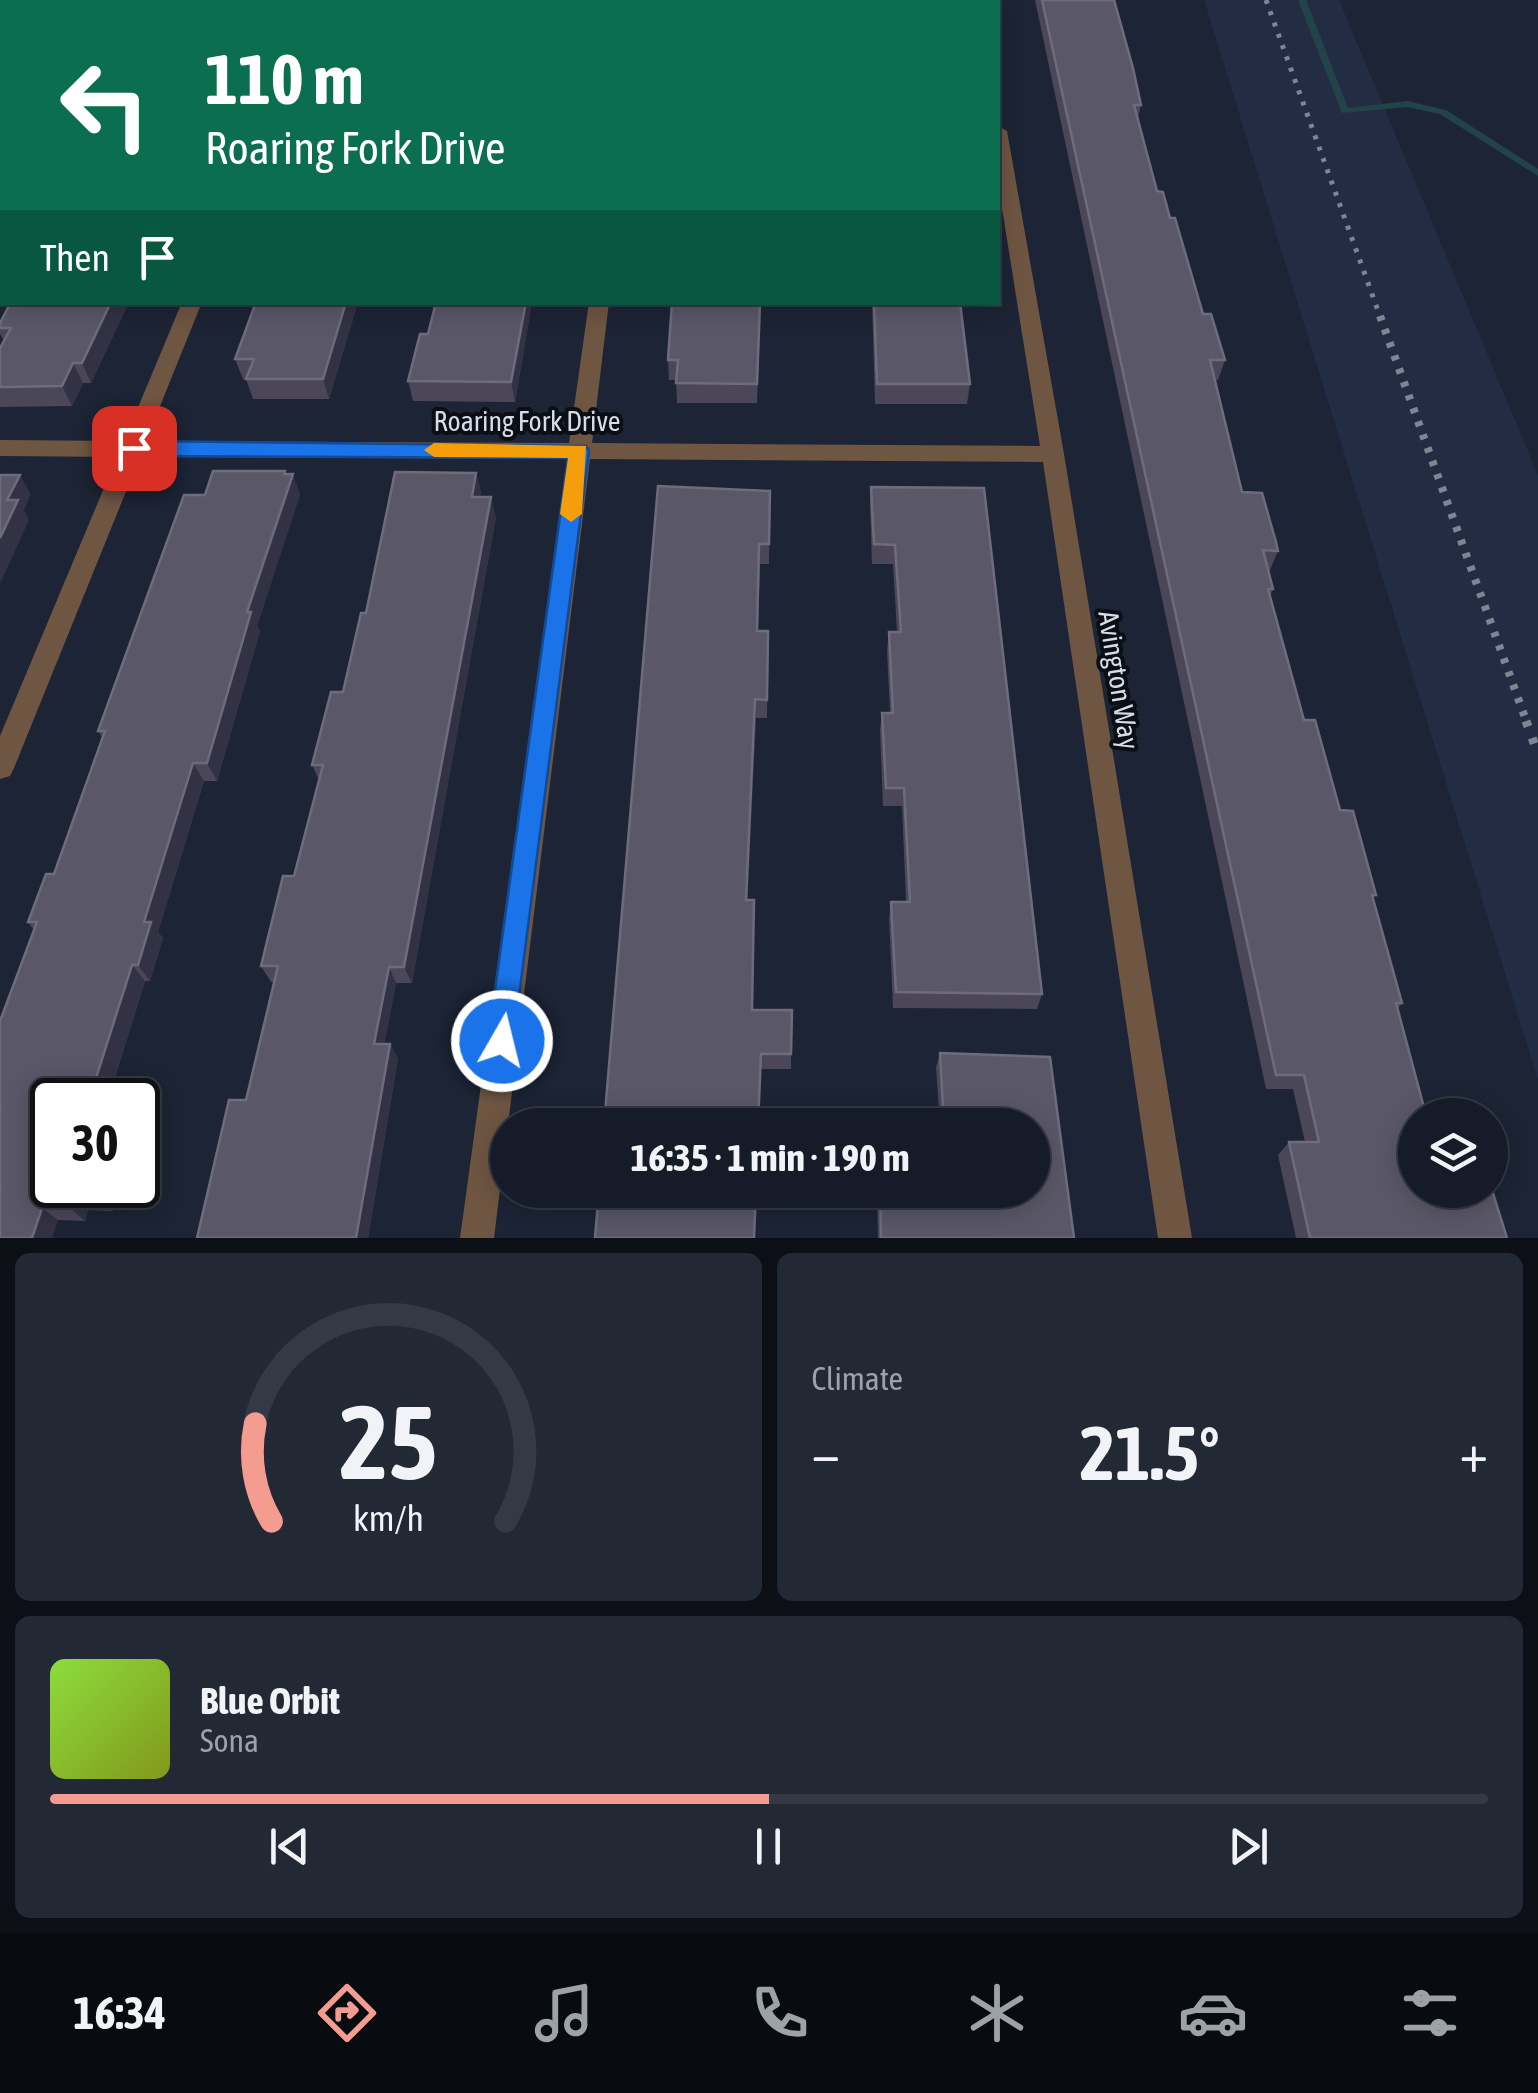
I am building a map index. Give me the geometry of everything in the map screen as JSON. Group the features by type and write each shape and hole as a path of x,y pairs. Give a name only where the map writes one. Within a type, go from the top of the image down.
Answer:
{"street":[{"name":"Avington Way","path":"1000,143 1054,454 1175,1238"},
{"path":"0,768 191,305"},
{"path":"477,1238 599,305"},
{"name":"Roaring Fork Drive","path":"0,448 1054,454"}],"shaded area":[{"path":"1204,0 1339,0 1538,475 1538,1080"}],"building":[{"path":"1042,0 1114,0 1133,68 1141,105 1134,105 1157,191 1163,192 1170,218 1175,218 1203,314 1211,314 1225,360 1210,360 1242,492 1262,493 1278,551 1263,550 1273,589 1268,589 1304,720 1315,720 1340,810 1353,811 1402,1003 1396,1003 1421,1098 1398,1098 1398,1208 1498,1208 1507,1238 1310,1238 1289,1142 1319,1142 1304,1075 1276,1075"},
{"path":"9,305 110,305 82,363 73,363 62,386 0,387 0,348 11,328 0,328"},
{"path":"255,305 345,305 323,379 246,379 254,359 235,359"},
{"path":"435,305 525,305 511,382 408,381 420,334 428,334"},
{"path":"672,305 760,305 757,384 676,383 678,360 668,360"},
{"path":"874,305 960,305 970,384 877,384"},
{"path":"213,471 293,474 247,612 251,612 207,763 193,763 144,922 151,922 138,965 132,965 96,1078 30,1078 30,1208 42,1208 32,1238 0,1238 0,1021 37,922 28,922 46,874 54,874 105,731 98,731 184,495 205,495"},
{"path":"395,472 476,473 472,497 491,497 404,967 389,967 374,1044 390,1044 356,1238 197,1238 229,1100 246,1100 278,966 261,966 283,876 294,876 323,765 312,765 331,692 343,692 361,613 366,613"},
{"path":"0,475 20,475 7,500 18,500 0,538"},
{"path":"658,486 770,491 769,544 759,544 757,631 768,631 767,700 755,699 746,900 754,900 752,1010 792,1010 791,1054 761,1054 759,1108 605,1108"},
{"path":"871,487 984,488 1042,994 896,992 891,902 910,902 904,788 886,788 882,713 893,713 889,632 901,632 895,545 874,544"},
{"path":"940,1053 1050,1057 1074,1238 881,1238 880,1208 1050,1208 1050,1108 943,1108"},
{"path":"598,1208 755,1208 754,1238 595,1238"}],"waterway":[{"path":"1302,0 1345,111 1407,104 1443,112 1538,173"}],"railway":[{"path":"1266,0 1381,319"},
{"path":"1380,316 1527,723"},
{"path":"1526,721 1538,754"}],"slow traffic":[{"path":"434,450 579,451 571,514"}],"route":[{"path":"134,448 579,451 502,1041"}]}
